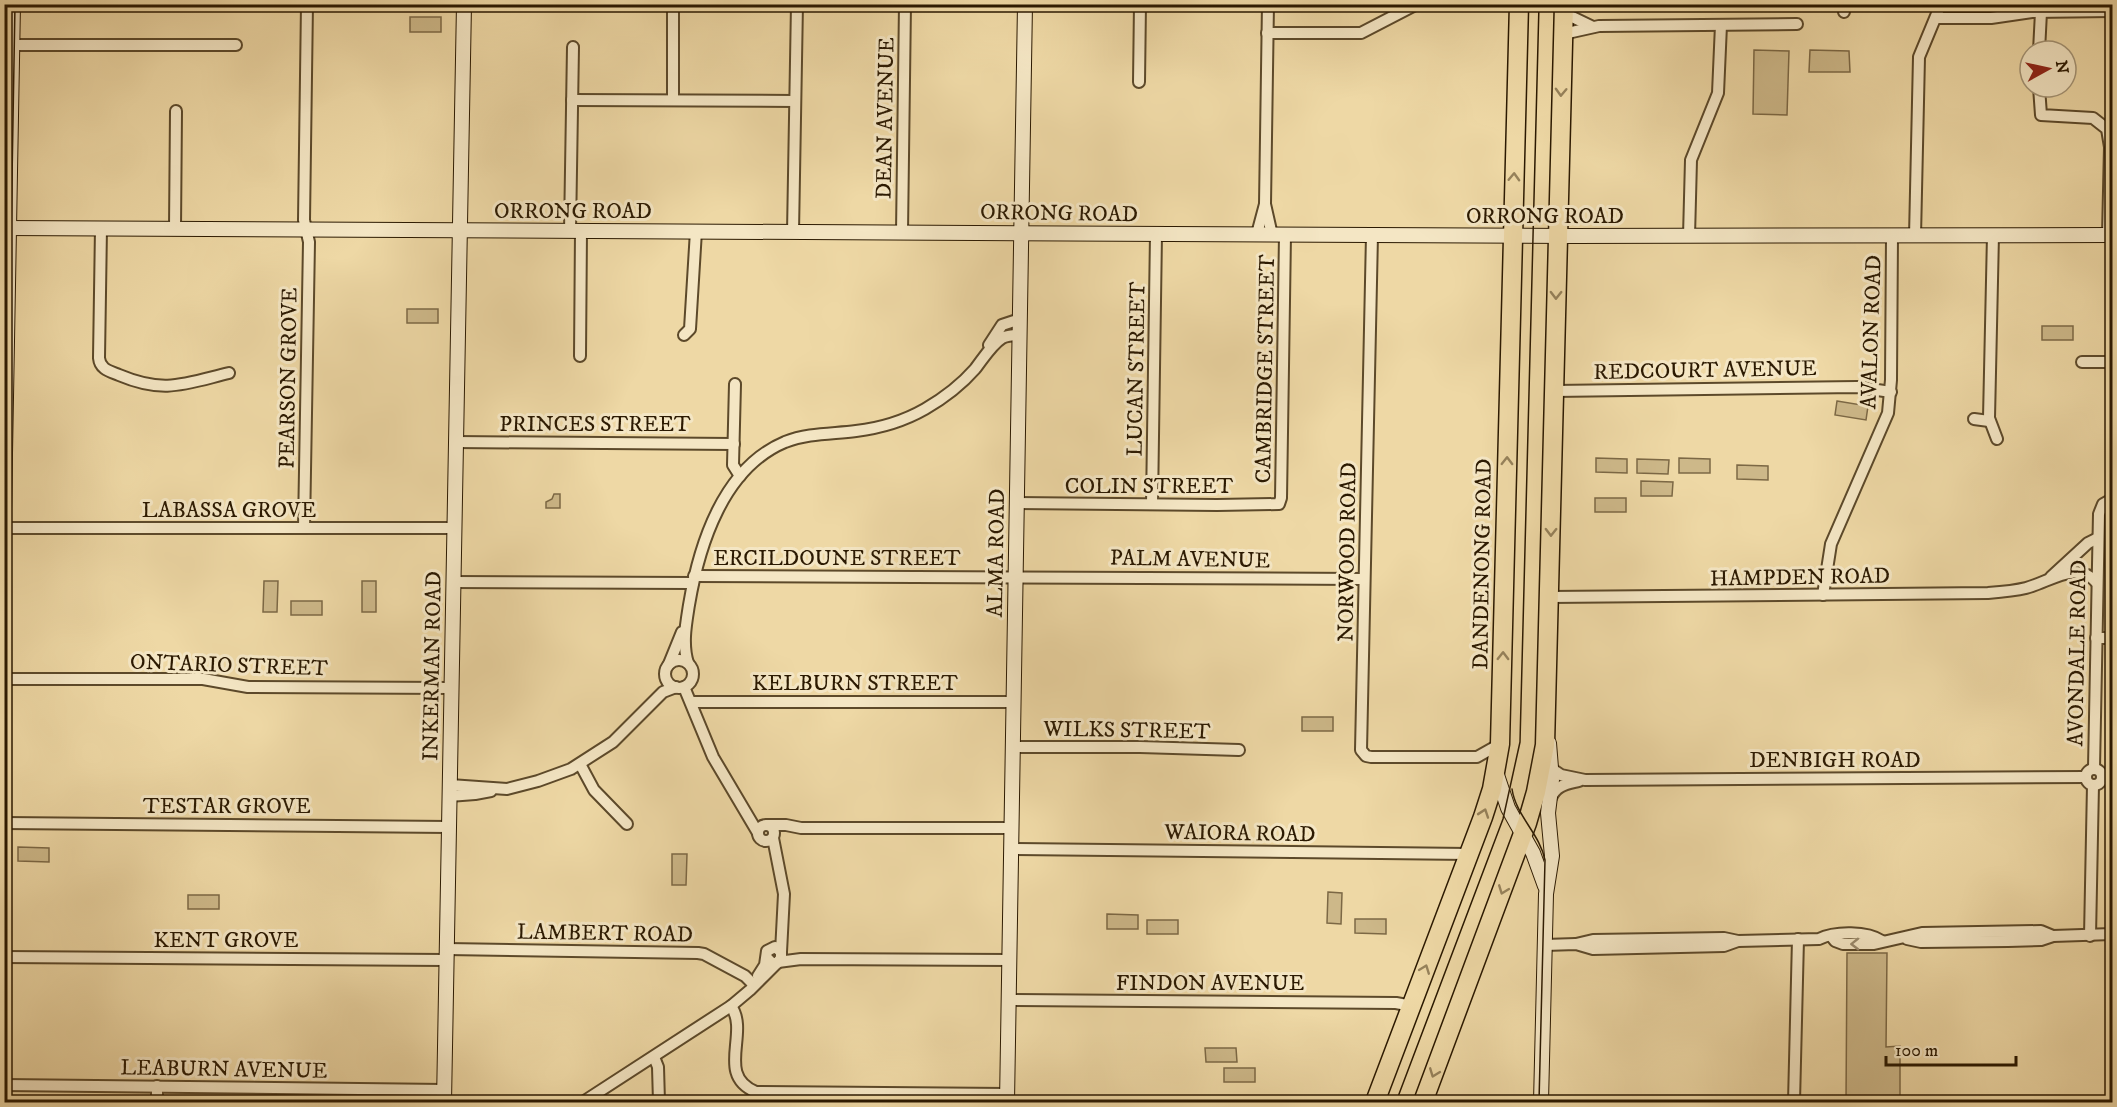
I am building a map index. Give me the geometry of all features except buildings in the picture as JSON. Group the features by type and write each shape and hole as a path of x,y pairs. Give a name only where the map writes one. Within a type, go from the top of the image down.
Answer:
{"highway":[{"name":"DANDENONG ROAD","path":"1375,1102 1486,810 1500,744 1519,4"},
{"path":"1423,1102 1533,806 1540,776 1547,719 1564,9"}],"street":[{"path":"4,509 7,228 13,4"},
{"name":"PEARSON GROVE","path":"304,528 309,242 304,220 307,4"},
{"name":"INKERMAN ROAD","path":"444,1096 464,4"},
{"path":"673,4 673,100"},
{"path":"793,232 797,4"},
{"name":"DEAN AVENUE","path":"902,232 905,4"},
{"name":"ALMA ROAD","path":"1007,1098 1025,4"},
{"path":"1139,82 1140,4"},
{"path":"1257,234 1265,204 1268,4"},
{"path":"1267,33 1362,33 1417,4"},
{"path":"1915,236 1918,57 1937,18 1941,4"},
{"path":"1564,9 1580,22 1593,27"},
{"path":"1937,18 1991,18 2040,12 2112,11"},
{"path":"2039,39 2040,12"},
{"path":"1563,34 1593,27 1797,24"},
{"path":"1689,236 1691,160 1718,93 1721,25"},
{"path":"12,45 236,45"},
{"path":"573,47 572,100 580,356"},
{"path":"2040,99 2041,115 2093,118 2107,129 2110,235"},
{"path":"572,100 795,101"},
{"path":"175,228 176,111"},
{"name":"CAMBRIDGE STREET","path":"1265,204 1279,235 1281,498 1279,504"},
{"name":"ORRONG ROAD","path":"7,228 1513,236 2110,235"},
{"path":"100,228 99,357 101,365 106,370 154,386 181,384 229,373"},
{"path":"684,335 690,329 696,231"},
{"name":"LUCAN STREET","path":"1152,504 1156,234"},
{"name":"NORWOOD ROAD","path":"1372,235 1360,741 1363,753 1371,757 1477,757 1500,744"},
{"path":"1993,235 1989,421 1997,439"},
{"name":"AVALON ROAD","path":"1827,595 1827,562 1837,527 1885,423 1891,392 1892,236"},
{"path":"983,359 992,339 1002,325 1020,319"},
{"path":"583,1102 731,1006 754,985 776,956 783,920 784,894 778,862 767,833 741,804 713,757 693,702 692,669 685,653 686,623 693,580 715,518 728,493 740,476 762,456 783,443 815,434 869,429 911,416 934,404 952,391 1004,338 1020,335"},
{"path":"2082,362 2112,362"},
{"name":"REDCOURT AVENUE","path":"1857,387 1891,380"},
{"path":"735,384 734,468 740,476"},
{"name":"REDCOURT AVENUE","path":"1554,391 1857,387 1891,392"},
{"path":"1974,419 1989,421"},
{"name":"PRINCES STREET","path":"456,442 734,444"},
{"path":"2098,537 2101,508 2105,502 2112,499"},
{"name":"COLIN STREET","path":"1017,503 1279,504"},
{"name":"LABASSA GROVE","path":"4,528 454,528"},
{"name":"HAMPDEN ROAD","path":"2049,579 2088,543 2098,537"},
{"name":"AVONDALE ROAD","path":"2098,537 2096,638 2103,774"},
{"name":"HAMPDEN ROAD","path":"1549,597 2001,592 2027,588 2049,579 2080,572 2089,575 2097,583"},
{"name":"PALM AVENUE","path":"1016,577 1365,579"},
{"name":"ERCILDOUNE STREET","path":"453,582 1016,577"},
{"path":"654,700 686,623"},
{"path":"2096,638 2112,638"},
{"path":"667,669 676,660 688,663"},
{"path":"667,669 669,683 680,687 693,702"},
{"path":"449,790 521,786 580,764 613,742 668,689 680,687 693,677"},
{"name":"ONTARIO STREET","path":"4,679 204,679 248,687 451,688"},
{"name":"KELBURN STREET","path":"693,702 1014,702"},
{"path":"1541,1102 1546,894 1552,852 1549,803 1552,769 1547,719"},
{"name":"WILKS STREET","path":"1013,747 1239,750"},
{"path":"1477,757 1496,770 1507,805 1534,855 1544,880 1546,894"},
{"path":"580,764 594,790 627,824"},
{"name":"DENBIGH ROAD","path":"1552,769 1561,775 1586,780"},
{"path":"2090,936 2089,781 2100,783 2103,774"},
{"name":"DENBIGH ROAD","path":"1549,803 1557,788 1586,780 2089,781"},
{"name":"TESTAR GROVE","path":"4,823 448,827"},
{"path":"767,833 801,828 1012,828"},
{"name":"WAIORA ROAD","path":"1011,849 1469,854"},
{"path":"1545,945 1576,945 1593,940 1724,938 1738,941 1819,939 1831,936 1835,941 1843,944 1874,944 1905,938 1921,942 2008,941 2041,940 2053,936 2112,934"},
{"path":"1794,1102 1797,939"},
{"name":"LAMBERT ROAD","path":"446,955 698,953 745,976 754,985"},
{"name":"KENT GROVE","path":"4,957 446,955"},
{"path":"776,956 801,959 1009,960"},
{"name":"FINDON AVENUE","path":"1009,1000 1396,1003 1412,1006"},
{"path":"731,1006 736,1017 736,1074 743,1086 756,1092 1007,1098"},
{"path":"654,1057 658,1067 658,1102"},
{"name":"LEABURN AVENUE","path":"4,1085 157,1086 444,1096"},
{"path":"157,1086 157,1102"}],"shaded area":[{"path":"410,17 441,17 441,32 410,32"},
{"path":"1754,50 1789,51 1787,115 1753,114"},
{"path":"1810,50 1849,51 1850,72 1809,72"},
{"path":"407,309 438,309 438,323 407,323"},
{"path":"2042,326 2073,326 2073,340 2042,340"},
{"path":"1837,401 1868,406 1866,420 1835,415"},
{"path":"1596,458 1627,459 1627,473 1596,472"},
{"path":"1679,458 1710,459 1710,473 1679,473"},
{"path":"1637,459 1669,460 1668,474 1637,473"},
{"path":"1737,465 1768,466 1768,480 1737,479"},
{"path":"1641,481 1673,482 1672,496 1641,496"},
{"path":"554,494 560,494 560,508 546,508 546,502 552,499"},
{"path":"1595,498 1626,498 1626,512 1595,512"},
{"path":"264,581 278,581 277,612 263,612"},
{"path":"362,581 376,581 376,612 362,612"},
{"path":"291,601 322,601 322,615 291,615"},
{"path":"1302,717 1333,717 1333,731 1302,731"},
{"path":"18,847 49,848 49,862 18,861"},
{"path":"672,854 687,854 686,885 672,885"},
{"path":"1328,892 1342,893 1341,924 1327,923"},
{"path":"188,895 219,895 219,909 188,909"},
{"path":"1107,914 1138,915 1138,929 1107,929"},
{"path":"1355,919 1386,919 1386,934 1355,933"},
{"path":"1147,920 1178,920 1178,934 1147,934"},
{"path":"1847,953 1887,953 1886,1047 1900,1046 1900,1102 1846,1102"},
{"path":"1205,1048 1236,1048 1237,1062 1206,1062"},
{"path":"1224,1068 1255,1068 1255,1082 1224,1082"}],"tram line":[{"path":"4,646 15,4"},
{"path":"1396,1102 1503,819 1520,742 1539,4"},
{"path":"1512,789 1518,808 1538,842 1545,860 1539,1102"}]}
